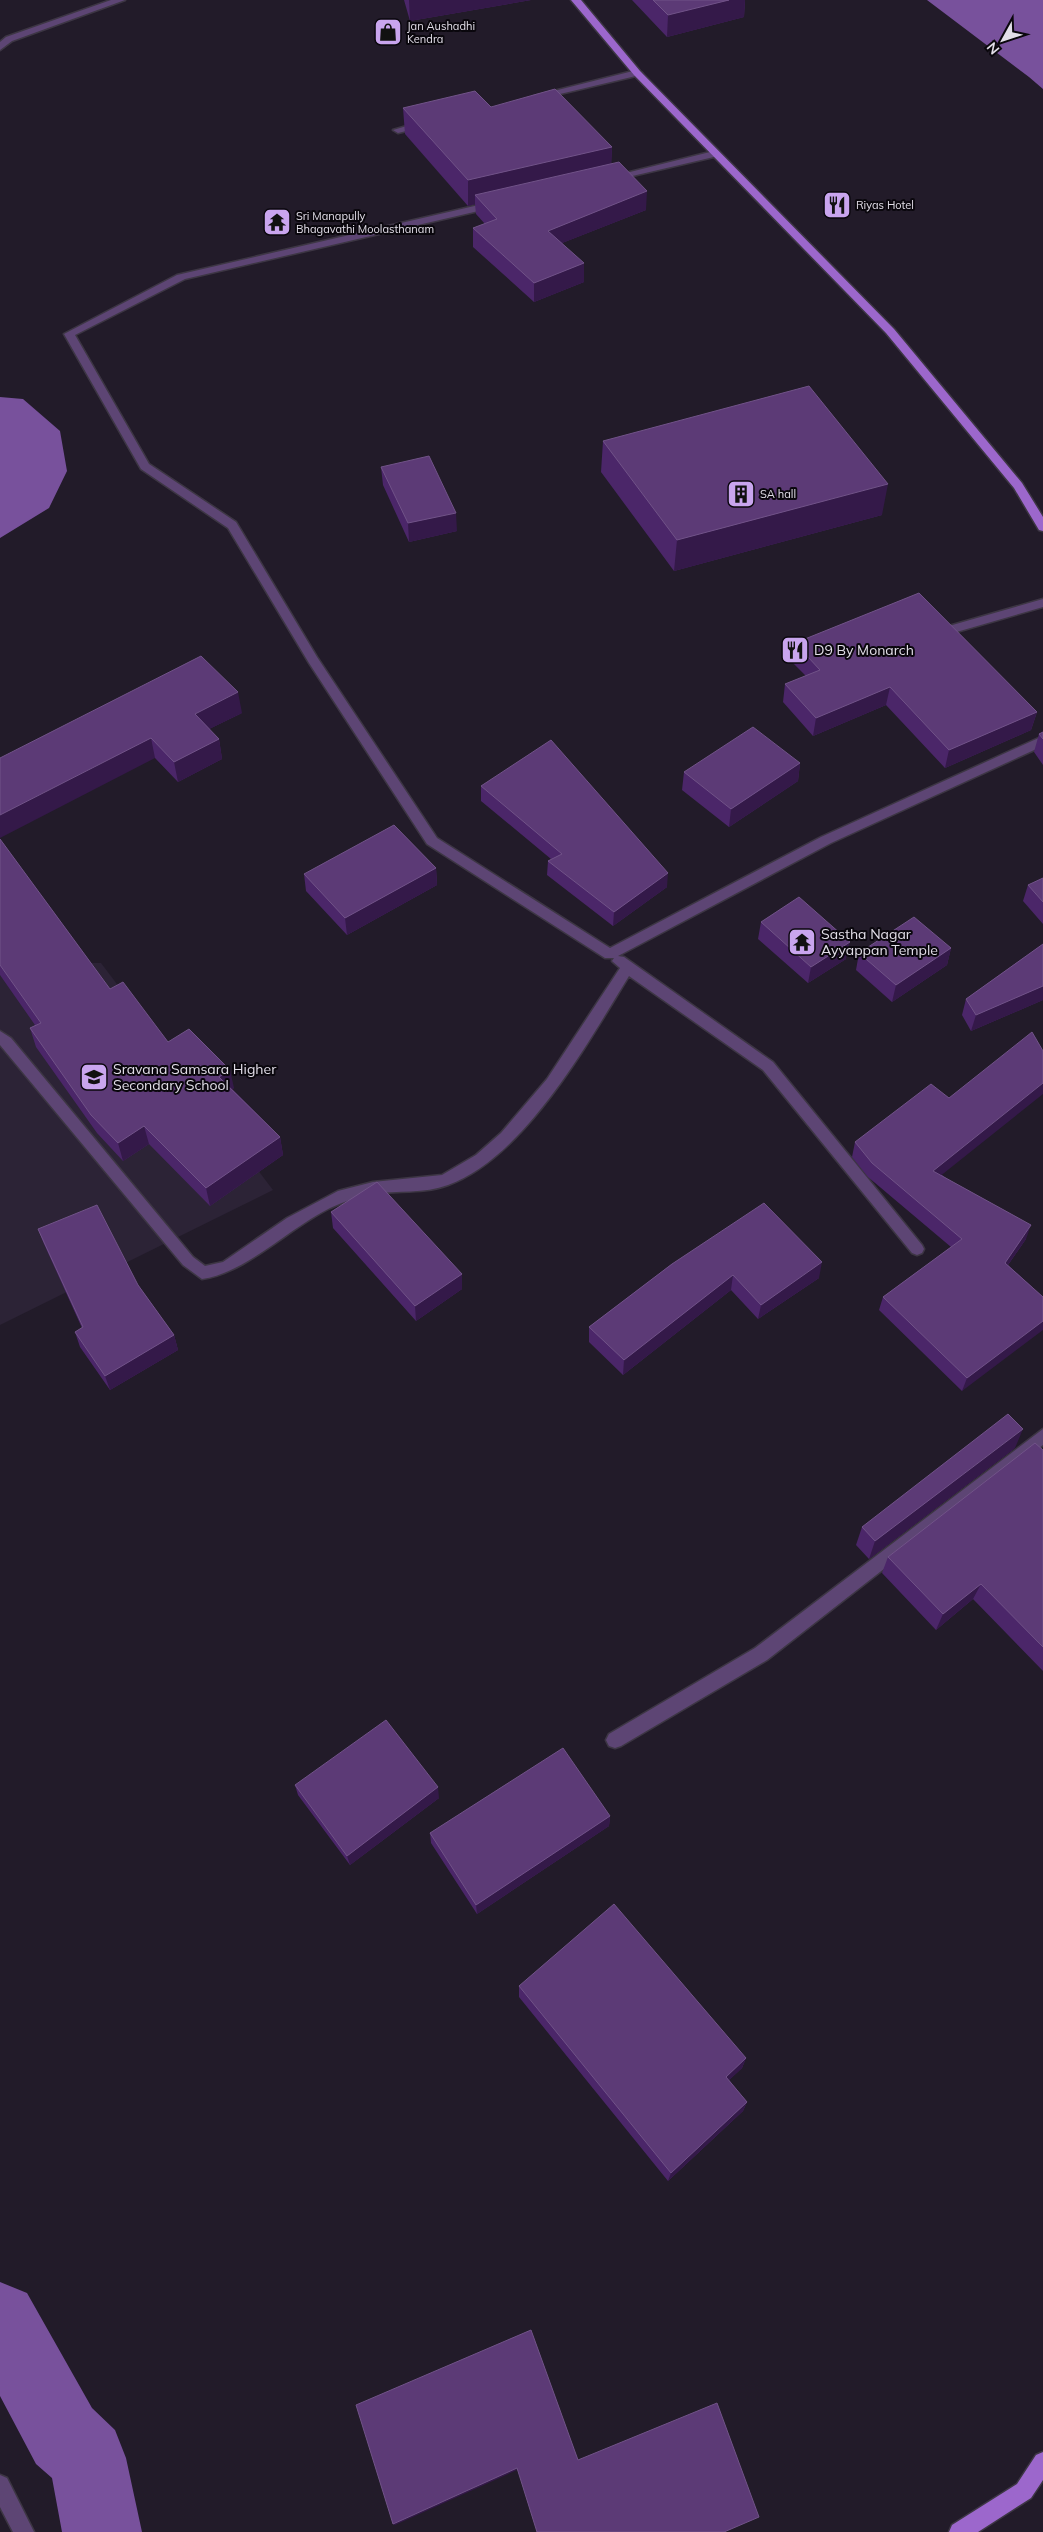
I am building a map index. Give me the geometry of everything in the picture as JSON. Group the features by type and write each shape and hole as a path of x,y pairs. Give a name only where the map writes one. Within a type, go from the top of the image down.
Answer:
{"main road":[{"path":"576,0 637,73 714,154 890,331 1018,486 1043,527"},
{"path":"959,2532 1024,2491 1043,2462"}],"street":[{"path":"0,47 9,40 120,0"},
{"path":"532,98 637,73"},
{"path":"398,130 436,121"},
{"path":"598,181 714,154"},
{"path":"510,201 181,277 69,334 145,466 232,525 313,660 432,841 610,954 627,968 768,1066 917,1249"},
{"path":"953,630 1043,603"},
{"path":"610,954 826,840 1043,741"},
{"path":"0,1037 188,1261 202,1273 216,1271 228,1266 309,1212 334,1199 364,1189 421,1184 453,1177 476,1164 518,1122 546,1089 571,1055 627,968"},
{"path":"615,1740 760,1654 1043,1436"},
{"path":"0,2485 24,2532"}],"shaded area":[{"path":"927,0 1043,0 1043,89 1029,77"},
{"path":"0,397 23,399 60,431 67,471 49,508 0,538"},
{"name":"Sravana Samsara Higher Secondary School","path":"0,961 101,963 273,1190 0,1325"}],"building":[{"path":"653,0 729,0 668,15"},
{"path":"555,89 612,147 468,180 403,108 475,91 491,107"},
{"path":"619,162 647,191 548,231 584,263 534,283 473,228 497,219 475,195"},
{"name":"SA hall","path":"809,386 888,484 677,540 603,441"},
{"path":"429,456 456,513 408,523 381,467"},
{"path":"919,593 1037,712 949,750 890,687 816,718 785,684 820,670 795,643"},
{"path":"201,656 238,692 195,714 219,739 174,762 151,738 0,815 0,758"},
{"path":"753,727 800,763 731,809 684,772"},
{"path":"551,740 668,873 614,912 548,861 562,854 481,786"},
{"path":"394,825 436,868 345,918 304,874"},
{"path":"0,839 110,989 123,982 168,1042 189,1029 230,1070 219,1077 280,1137 206,1188 144,1126 118,1143 91,1115 30,1028 41,1023 0,965"},
{"path":"1043,878 1043,902 1028,885"},
{"path":"799,897 850,942 811,967 761,922"},
{"path":"914,917 951,948 896,985 859,953"},
{"path":"1043,944 1043,986 976,1015 966,999"},
{"path":"1032,1032 1043,1051 1043,1083 933,1171 1031,1225 1005,1263 1043,1297 1043,1321 967,1378 883,1297 962,1239 872,1163 855,1142 931,1084 949,1098"},
{"path":"377,1182 462,1274 415,1306 331,1212"},
{"path":"764,1203 822,1262 761,1305 733,1275 624,1360 589,1327 672,1264"},
{"path":"97,1205 138,1285 174,1335 105,1376 75,1332 83,1327 38,1229"},
{"path":"1008,1414 1023,1429 875,1541 862,1527"},
{"path":"1035,1443 1043,1450 1043,1647 981,1584 943,1614 888,1557"},
{"path":"386,1720 438,1787 347,1856 295,1785"},
{"path":"563,1748 610,1816 476,1905 430,1833"},
{"path":"614,1904 746,2058 726,2077 747,2102 671,2173 519,1986"},
{"path":"531,2330 578,2460 717,2403 759,2517 724,2532 537,2532 517,2468 393,2524 356,2405"}],"waterway":[{"path":"0,2320 64,2436 87,2458 102,2532"}],"place":[{"name":"Jan Aushadhi Kendra","path":"388,32"},
{"name":"Riyas Hotel","path":"837,205"},
{"name":"Sri Manapully Bhagavathi Moolasthanam","path":"277,222"},
{"name":"SA hall","path":"741,494"},
{"name":"D9 By Monarch","path":"795,650"},
{"name":"Sastha Nagar Ayyappan Temple","path":"802,942"},
{"name":"Sravana Samsara Higher Secondary School","path":"94,1077"}]}
